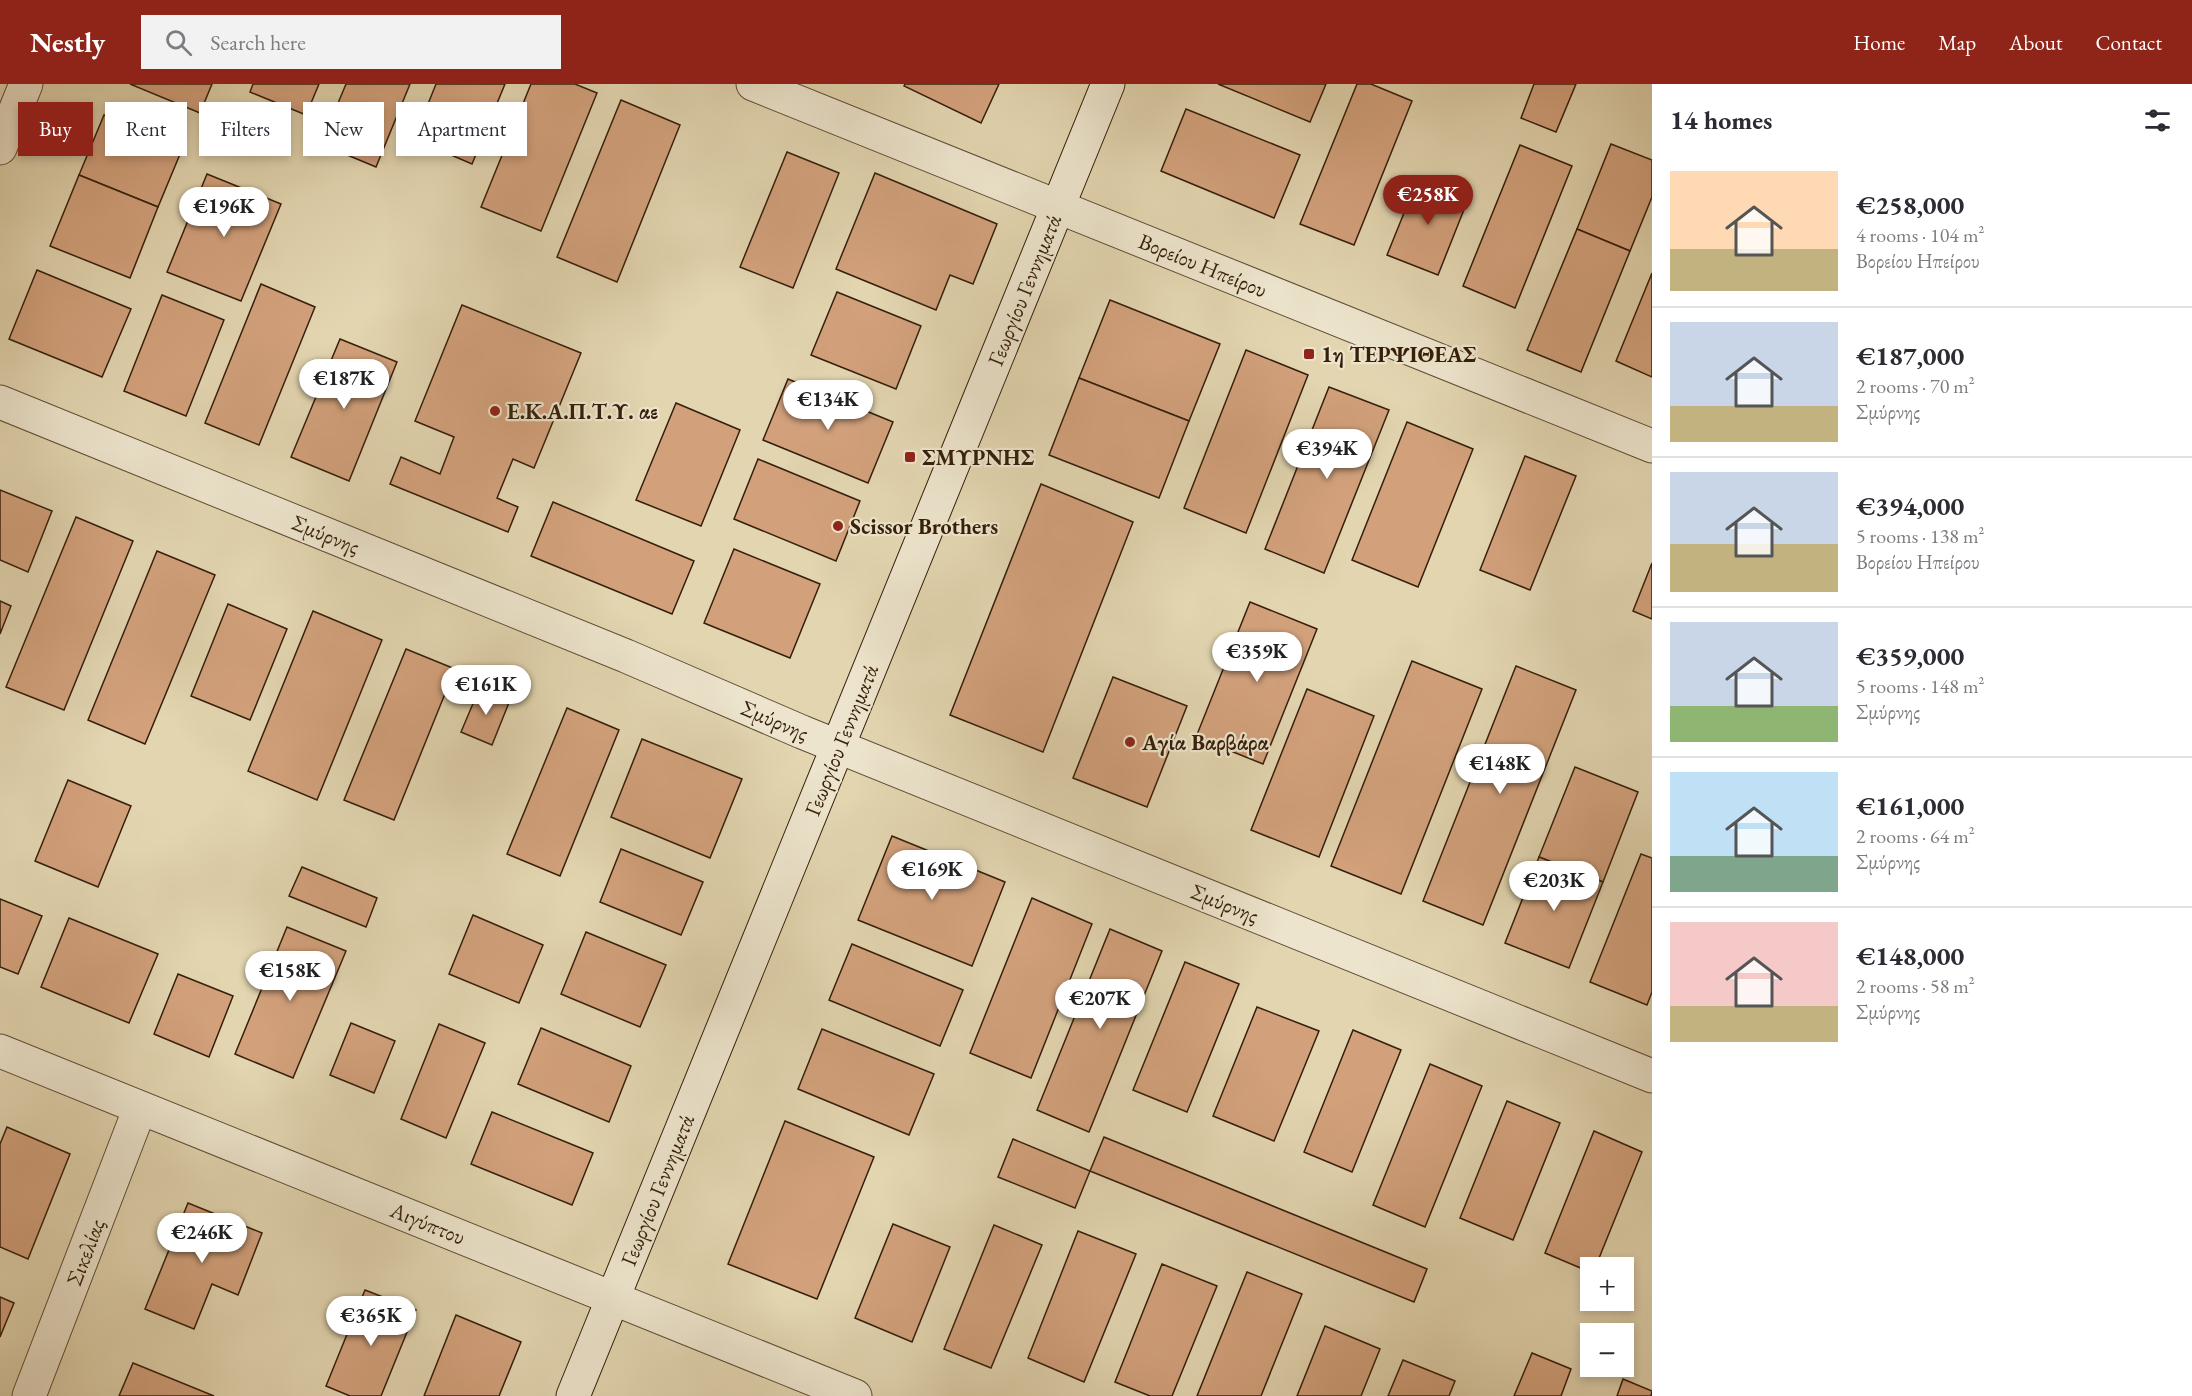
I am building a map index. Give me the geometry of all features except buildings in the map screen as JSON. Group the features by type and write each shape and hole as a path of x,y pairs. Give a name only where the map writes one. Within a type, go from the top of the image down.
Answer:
{"street":[{"path":"0,148 26,84"},
{"name":"Βορείου Ηπείρου","path":"753,84 1652,446"},
{"name":"Γεωργίου Γεννηματά","path":"573,1396 1108,84"},
{"name":"Σμύρνης","path":"0,402 626,656 838,746 1652,1076"},
{"name":"Αιγύπτου","path":"0,1051 855,1396"},
{"name":"Σικελίας","path":"29,1396 140,1108"}],"place":[{"name":"1η ΤΕΡΨΙΘΕΑΣ","path":"1309,354"},
{"name":"Ε.Κ.Α.Π.Τ.Υ. αε","path":"495,411"},
{"name":"ΣΜΥΡΝΗΣ","path":"910,457"},
{"name":"Scissor Brothers","path":"838,526"},
{"name":"Αγία Βαρβάρα","path":"1130,742"}]}
